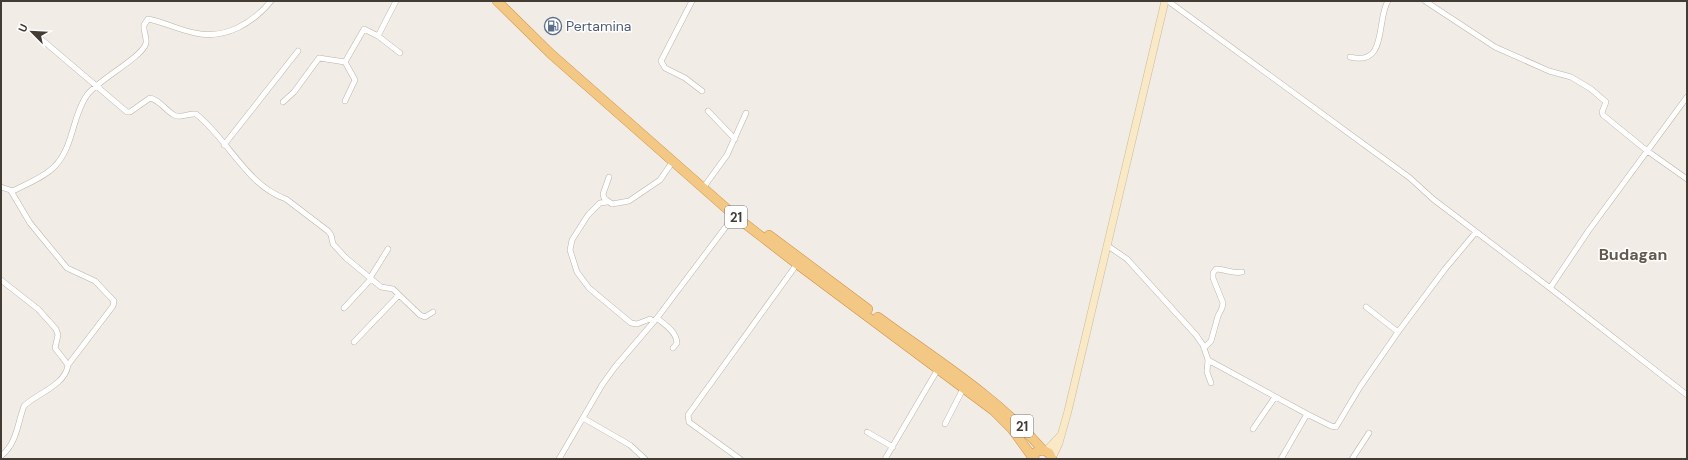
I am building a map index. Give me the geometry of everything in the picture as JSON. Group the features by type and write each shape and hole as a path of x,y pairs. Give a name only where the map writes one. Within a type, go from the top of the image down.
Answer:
{"highway":[{"name":"21","path":"497,1 551,54 736,214 797,264 893,332 980,389 1022,426 1052,459"},
{"name":"21","path":"503,1 554,50 706,184 736,214 893,332 938,369 994,410 1007,424 1033,458 1036,452 1045,450"}],"main road":[{"path":"1052,459 1062,433 1108,246 1165,1"},
{"path":"1045,450 1062,433"}],"street":[{"path":"11,191 54,167 64,152 82,104 95,86 140,52 146,42 143,30 145,21 148,19 195,33 216,36 227,33 248,22 271,1"},
{"path":"378,36 396,1"},
{"path":"692,1 661,61 664,68 685,78 702,91"},
{"path":"1168,1 1410,178 1432,200 1550,288 1687,395"},
{"path":"1350,57 1362,59 1370,56 1374,52 1381,29 1384,10 1388,1"},
{"path":"1424,1 1495,47 1549,72 1571,77 1591,89 1606,102 1602,112 1603,115 1646,150 1687,179"},
{"path":"345,62 364,29 378,36 400,53"},
{"path":"34,34 127,112 130,112 146,99 150,98 155,99 174,115 179,117 196,114 258,181 279,197 286,198 328,231 335,248 371,279 381,287 392,289 420,315 425,316 433,312"},
{"path":"224,145 298,51"},
{"path":"283,102 294,92 319,58 345,62"},
{"path":"345,62 355,80 345,101"},
{"path":"1550,288 1646,150 1687,97"},
{"path":"708,112 735,139"},
{"path":"706,184 727,155 746,114"},
{"path":"673,161 660,180 629,201 620,204 612,204 607,202 600,203 588,215 572,240 570,250 577,272 589,288 631,323 637,324 650,319 656,320 671,330 677,339 677,343 673,348"},
{"path":"607,202 603,194 609,177"},
{"path":"1,187 11,191 30,223 67,268 95,281 114,301 113,306 68,365 62,378 24,406 20,423 11,446 1,456"},
{"path":"558,459 615,367 656,320 736,214"},
{"path":"1208,360 1307,414 1331,426 1338,426 1360,387 1398,332 1445,269 1476,232"},
{"path":"1108,246 1127,259 1167,305 1196,335 1204,348 1208,360 1207,372 1210,384"},
{"path":"344,308 368,285 388,249"},
{"path":"740,459 689,422 688,416 797,264"},
{"path":"1204,348 1213,337 1223,303 1213,278 1213,273 1216,269 1234,274 1242,272"},
{"path":"1,280 38,309 56,329 58,335 55,348 68,365"},
{"path":"354,342 399,295"},
{"path":"1366,307 1398,332"},
{"path":"888,458 938,369"},
{"path":"945,424 964,387"},
{"path":"1253,429 1274,396"},
{"path":"1281,459 1307,414"},
{"path":"583,418 630,445 645,459"},
{"path":"867,432 893,447"},
{"path":"1352,459 1369,433"}],"place":[{"name":"Pertamina","path":"553,26"}],"district":[{"name":"Budagan","path":"1633,254"}]}
